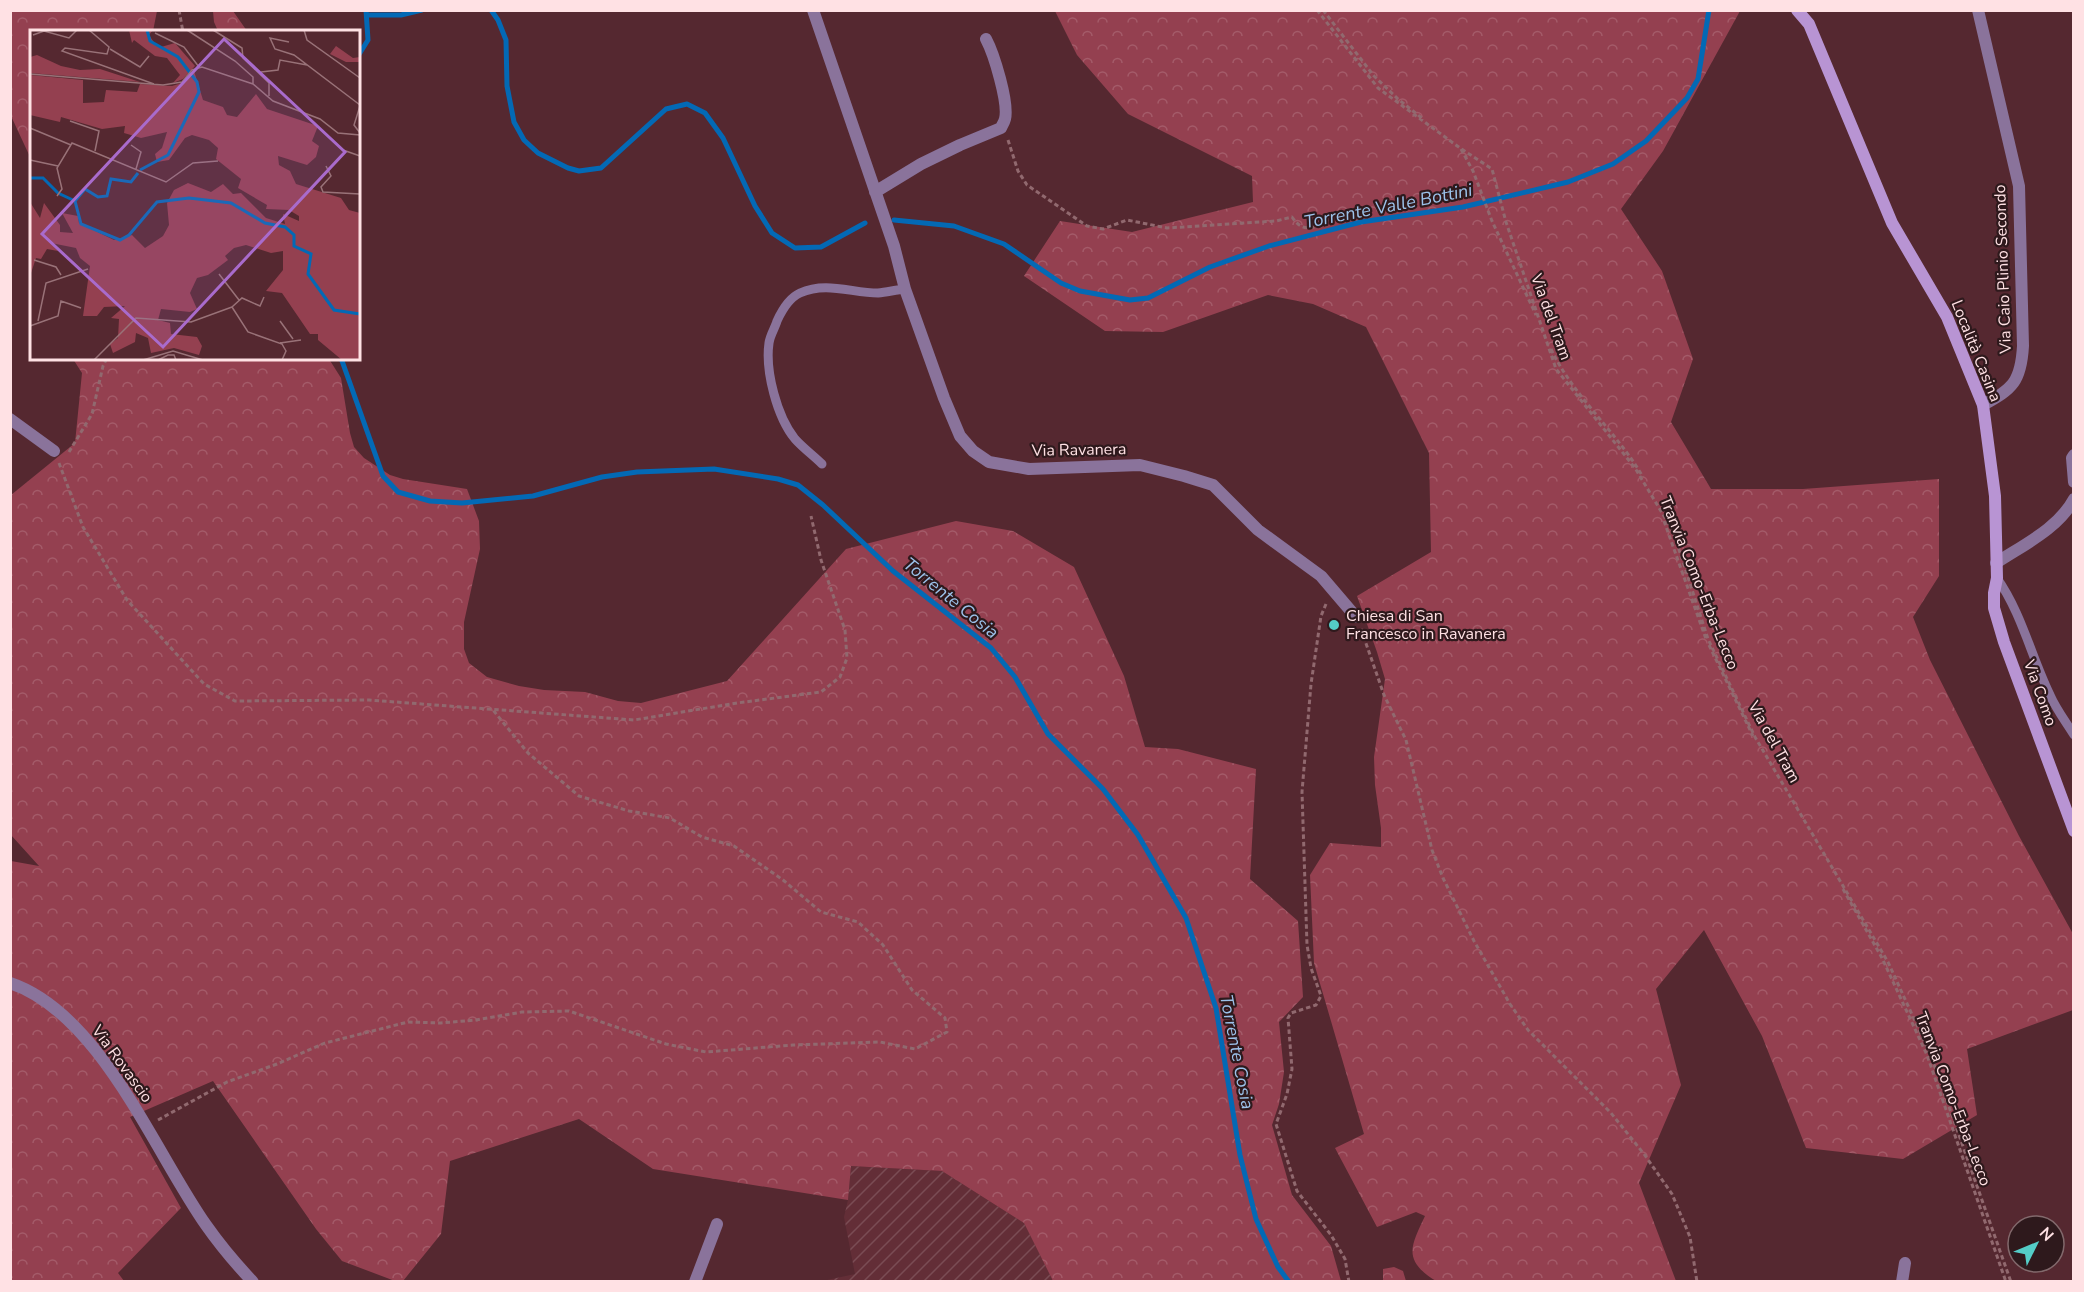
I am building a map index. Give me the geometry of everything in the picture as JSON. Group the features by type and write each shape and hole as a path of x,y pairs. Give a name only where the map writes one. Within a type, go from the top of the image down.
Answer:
{"street":[{"name":"Via Ravanera","path":"813,10 894,246 905,289 948,408 960,436 973,451 989,462 1029,469 1140,465 1213,485 1258,530 1321,576 1356,617"},
{"name":"Località Casina","path":"1797,10 1809,24 1892,223 1947,317 1983,405 1995,496 1996,563"},
{"name":"Via Caio Plinio Secondo","path":"1978,10 2019,186 2022,346 2022,367 2017,380 2010,389 1983,405"},
{"path":"875,192 921,164 1001,128 1006,118 1003,95 993,52 986,39"},
{"path":"10,419 54,451"},
{"path":"2073,454 2073,482"},
{"path":"1996,563 2052,526 2067,511 2073,499"},
{"name":"Via Como","path":"1996,563 1994,608 2004,642 2073,831"},
{"name":"Via Rovascio","path":"10,984 26,988 51,1004 68,1019 94,1049 146,1126 206,1225 230,1257 253,1281"},
{"path":"695,1281 717,1224"},
{"path":"1902,1281 1905,1263"}],"lane":[{"path":"822,464 794,438 784,421 774,394 769,368 769,341 780,314 800,293 816,289 835,287 877,293 905,289"},
{"path":"1997,578 2009,595 2050,695 2073,735"}],"path":[{"path":"179,10 183,30"},
{"path":"1317,10 1378,88 1460,148"},
{"name":"Tranvia Como-Erba-Lecco","path":"1323,10 1374,76 1398,99 1460,148 1473,171 1492,221 1553,354 1633,460 1663,518 1704,636 1749,730 1882,957 1927,1055 2006,1281"},
{"path":"1001,128 1007,136 1018,171 1027,185 1087,226 1103,229 1127,220 1167,228 1276,221 1292,217 1298,225 1306,228 1327,225"},
{"name":"Via del Tram","path":"1460,148 1492,169 1506,222 1556,369 1635,468 1673,531 1708,639 1755,737 1888,962 1931,1056 2011,1281"},
{"path":"61,467 92,414 106,360"},
{"path":"54,451 83,527 126,600 204,684 235,701 369,700 634,720 821,692 840,677 847,658 845,630 821,560 811,516"},
{"path":"1333,589 1321,616 1311,684 1302,792 1307,945 1311,968 1321,996 1316,1005 1291,1013 1288,1018 1292,1070 1287,1094 1276,1124 1297,1191 1331,1235 1345,1259 1349,1281"},
{"path":"1356,617 1384,695 1406,740 1432,850 1469,931 1510,1004 1528,1030 1611,1113 1672,1194 1690,1237 1697,1281"},
{"path":"146,1126 227,1082 325,1043 408,1023 476,1020 522,1012 569,1011 666,1044 706,1052 793,1045 880,1042 915,1048 946,1032 945,1018 912,990 883,945 858,922 821,912 783,880 734,846 702,837 670,818 629,811 579,796 528,753 493,710"}],"shaded area":[{"path":"851,1166 942,1171 1024,1223 1053,1281 818,1282 855,1274 844,1217"}],"green space":[{"path":"11,10 157,11 153,30 30,30 30,157 11,116"},
{"path":"213,11 233,11 246,30 218,30"},
{"path":"1055,11 1740,11 1663,151 1621,209 1662,271 1693,359 1671,422 1711,489 1803,489 1939,479 1939,576 1913,617 1930,660 2019,836 2073,934 2073,1010 1967,1049 1977,1115 1903,1159 1806,1148 1762,1036 1704,930 1656,989 1681,1085 1639,1183 1676,1281 1436,1281 1418,1266 1412,1252 1425,1216 1416,1212 1377,1227 1335,1148 1364,1134 1314,963 1310,875 1330,843 1381,847 1374,757 1385,679 1357,596 1431,552 1429,453 1366,327 1313,304 1268,295 1163,332 1105,331 1024,276 1060,221 1132,232 1253,202 1252,176 1128,114 1077,55"},
{"path":"74,360 330,360 341,378 354,447 364,458 390,475 403,479 467,489 479,521 480,549 464,622 464,649 469,663 487,677 519,686 585,692 618,701 641,703 727,681 846,549 956,521 1013,531 1074,567 1124,676 1145,747 1178,749 1256,769 1250,879 1298,921 1303,997 1279,1022 1284,1072 1279,1104 1272,1125 1292,1195 1331,1246 1341,1281 1053,1281 1024,1223 942,1171 851,1166 848,1200 653,1169 579,1119 450,1161 441,1234 403,1281 395,1281 342,1261 316,1229 213,1081 130,1117 181,1208 118,1273 124,1281 11,1281 11,861 39,866 11,835 11,495 75,443 82,373"},
{"path":"1394,1267 1403,1271 1406,1281 1383,1281 1383,1269"}],"waterway":[{"name":"Torrente Cosia","path":"360,53 368,40 366,10"},
{"name":"Torrente Valle Bottini","path":"368,15 401,15 422,10"},
{"name":"Torrente Valle Bottini","path":"491,10 506,40 507,86 514,122 524,140 538,153 579,171 601,168 666,109 687,104 705,113 723,138 755,206 772,233 795,248 821,247 865,223"},
{"name":"Torrente Valle Bottini","path":"894,220 954,226 1004,244 1061,283 1080,291 1130,300 1148,298 1210,267 1269,246 1361,222 1463,207 1568,182 1613,164 1646,141 1687,98 1698,79 1709,10"},
{"name":"Torrente Cosia","path":"342,360 383,476 398,492 430,501 462,503 533,496 602,477 637,472 714,469 778,479 798,485 823,505 893,571 991,648 1015,677 1048,734 1103,789 1138,835 1186,918 1216,1008 1240,1155 1256,1219 1278,1267 1289,1282"}],"place":[{"name":"Chiesa di San Francesco in Ravanera","path":"1334,625"}]}
